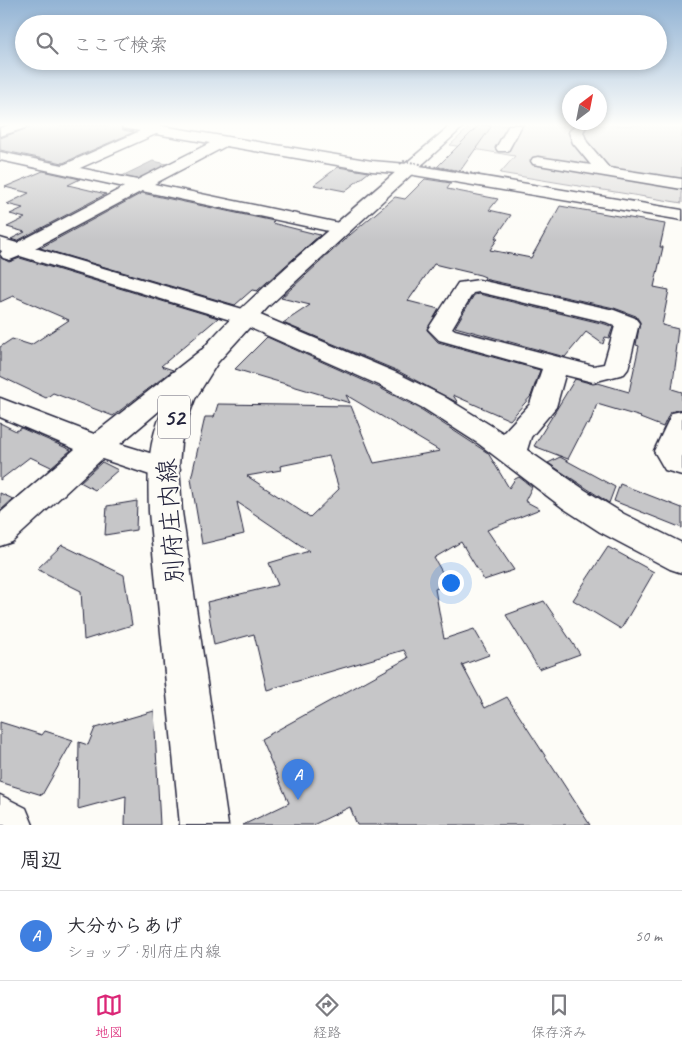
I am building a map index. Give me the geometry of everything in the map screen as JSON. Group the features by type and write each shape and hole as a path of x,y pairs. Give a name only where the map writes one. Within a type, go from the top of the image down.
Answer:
{"street":[{"path":"34,164 333,227"},
{"path":"64,170 79,164"},
{"path":"6,251 182,164"},
{"path":"357,164 372,166 404,166 682,215"},
{"name":"別府庄内線","path":"204,825 168,524 165,469 171,425 187,389 210,355 245,317 407,164"},
{"path":"554,164 682,184"},
{"path":"598,164 604,171"},
{"path":"6,251 245,317 388,379 420,395 489,437 574,499 604,518 682,560"},
{"path":"479,286 614,317 627,323 615,369 593,374 556,365 446,335 440,329 466,288 479,286"},
{"path":"0,533 97,447 210,355"},
{"path":"512,453 517,434 542,408 556,365"},
{"path":"0,408 97,447 165,469"},
{"path":"682,420 669,451 676,462 682,464"},
{"path":"0,819 9,825"}],"path":[{"path":"418,164 480,175"}],"shaded area":[{"path":"148,164 167,164 136,180 122,176"},
{"path":"508,164 682,164 682,203 500,173"}],"building":[{"path":"440,164 465,164 460,171 437,167"},
{"path":"338,167 369,172 345,191 314,185"},
{"path":"43,171 80,179 68,185 106,194 17,241 11,239 25,232 7,227 25,218 10,214 23,208 7,204 29,193 5,187"},
{"path":"425,179 451,183 447,189 498,199 489,210 511,215 495,238 498,238 490,250 531,258 560,206 665,224 660,247 663,247 654,287 669,290 662,325 678,329 672,389 682,392 682,409 670,412 663,427 641,417 597,404 589,425 586,424 568,459 534,446 575,379 629,392 639,346 636,345 640,322 636,316 614,308 484,279 485,277 480,275 434,264 408,301 439,309 427,330 438,342 540,370 531,396 510,420 453,395 458,403 398,371 283,323 310,305 281,298 344,240 395,197 405,199"},
{"path":"142,193 274,221 272,223 320,235 257,291 252,290 235,305 40,248"},
{"path":"0,257 9,262 20,258 218,318 161,366 173,370 113,416 53,393 46,398 0,376 0,347 12,339 31,345 69,320 13,296 0,302"},
{"path":"479,294 613,327 609,338 605,337 603,344 586,332 565,357 455,327 474,295"},
{"path":"267,337 378,387 422,410 488,453 509,488 515,479 519,477 532,487 525,501 540,509 487,530 514,570 484,580 461,542 434,558 449,584 435,589 444,639 474,629 489,655 462,665 485,708 507,697 590,825 357,825 350,807 313,825 243,825 289,803 261,739 408,658 404,650 267,690 254,634 214,645 207,602 278,585 269,563 309,551 237,502 244,534 202,544 191,479 205,417 214,417 218,404 351,406 374,463 440,451 346,395 350,403 235,369","holes":["329,456 339,489 310,517 247,476 281,470 280,466"]},
{"path":"0,423 16,431 21,428 71,450 51,467 30,457 0,480"},
{"path":"560,457 615,487 609,503 548,463"},
{"path":"102,462 118,470 95,490 80,482"},
{"path":"620,484 682,508 682,528 614,501"},
{"path":"0,493 13,499 0,511"},
{"path":"137,501 136,530 105,535 107,506"},
{"path":"62,545 124,575 132,625 84,640 81,591 37,569"},
{"path":"608,547 654,572 621,629 573,600"},
{"path":"544,601 580,654 539,669 506,615"},
{"path":"154,711 160,825 125,825 126,796 78,809 79,742 88,745 95,728"},
{"path":"0,722 42,735 45,731 73,740 42,795 0,782"}],"place":[{"name":"大分からあげ","path":"298,800"}]}
